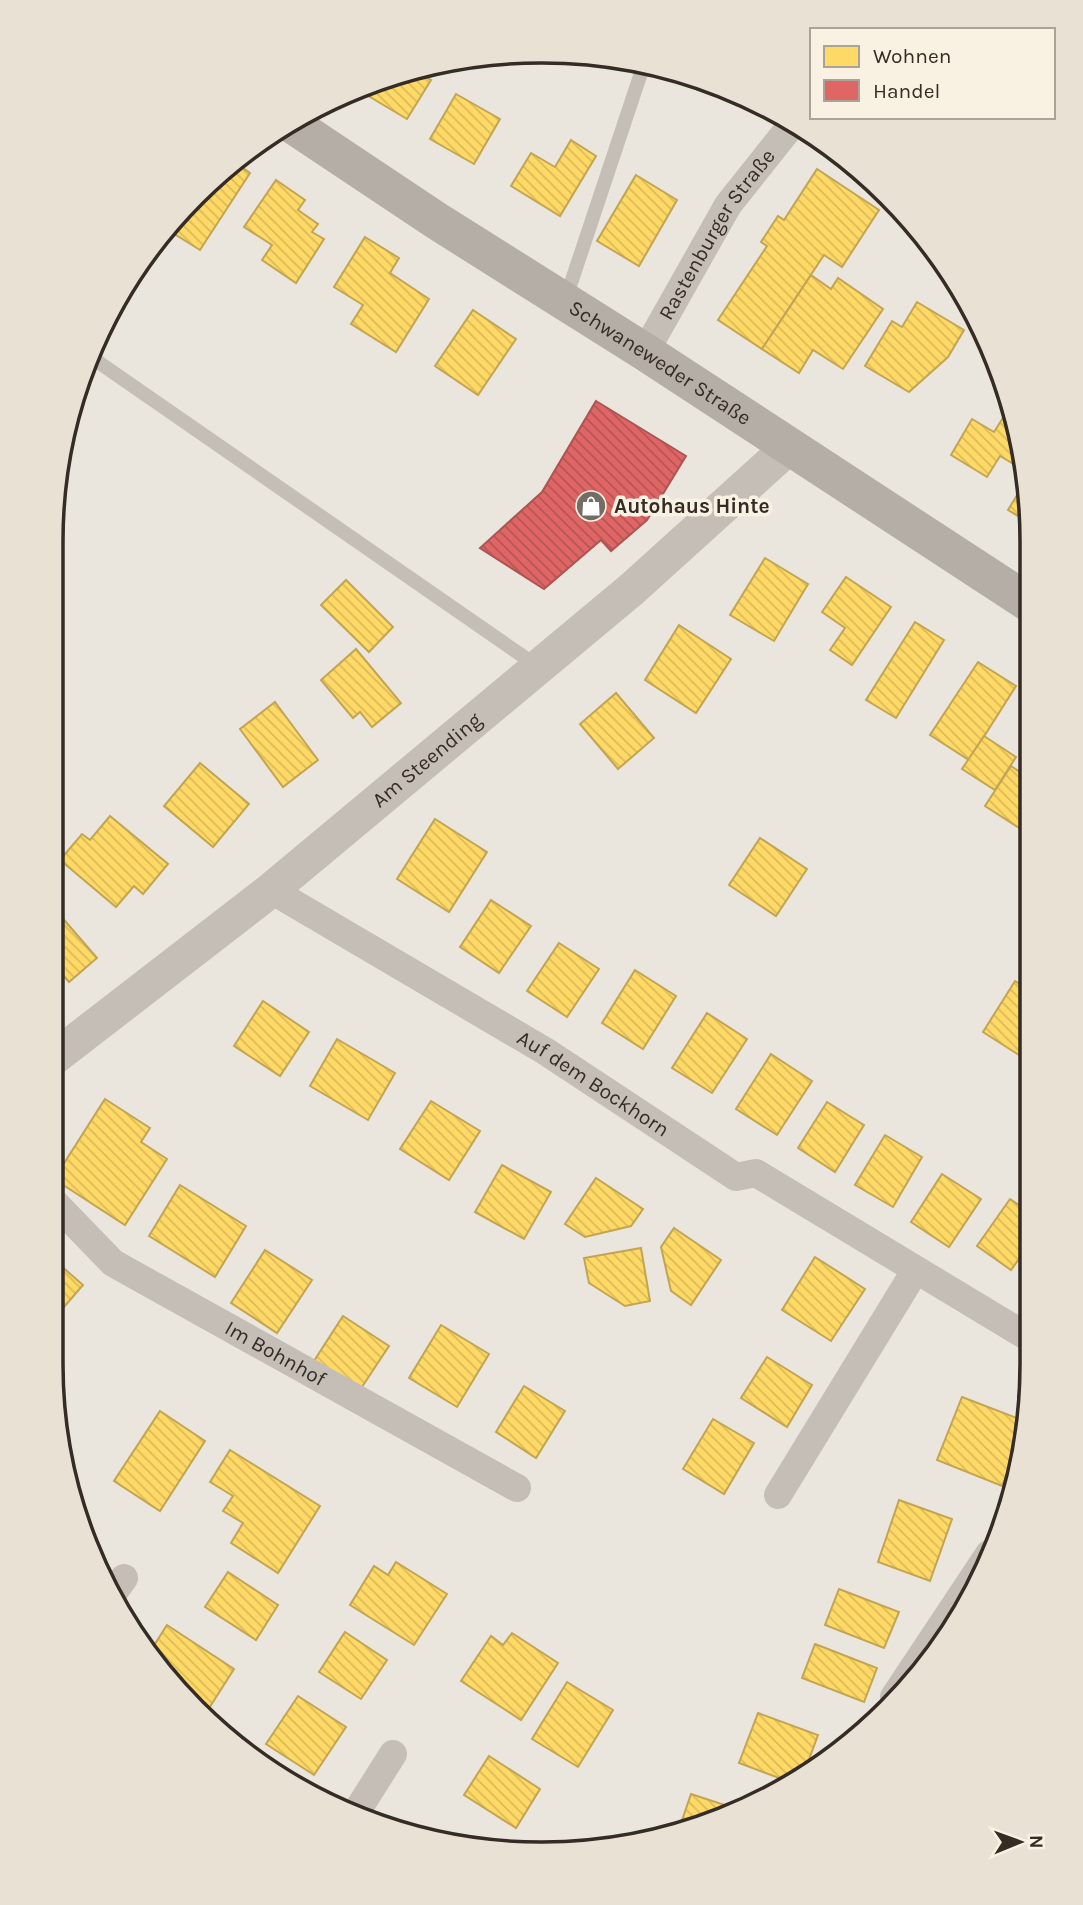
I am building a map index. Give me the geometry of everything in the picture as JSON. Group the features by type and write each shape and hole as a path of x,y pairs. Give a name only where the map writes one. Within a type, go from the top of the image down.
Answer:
{"main road":[{"name":"Schwaneweder Straße","path":"299,129 1020,598"}],"street":[{"name":"Rastenburger Straße","path":"645,352 728,205 787,131"},
{"name":"Am Steending","path":"63,1051 271,890 632,589 790,446"},
{"name":"Auf dem Bockhorn","path":"271,890 545,1051 736,1177 756,1173 1020,1333"},
{"name":"Im Bohnhof","path":"63,1211 113,1263 517,1489"},
{"path":"778,1494 915,1271"},
{"path":"929,1644 957,1602"},
{"path":"360,1807 393,1754"}],"lane":[{"path":"565,302 641,73"},
{"path":"98,361 538,667"}],"building: Wohnen":[{"path":"426,77 431,80 407,119 370,97 372,94 418,79"},
{"path":"456,94 500,119 474,164 430,139"},
{"path":"571,140 596,156 560,216 511,186 531,153 555,167"},
{"path":"243,168 250,173 200,250 175,234 203,203"},
{"path":"817,169 879,210 842,267 824,255 762,349 718,320 767,246 761,242 778,216 784,220"},
{"path":"636,175 677,200 639,266 597,241"},
{"path":"276,180 305,200 298,210 318,224 312,232 324,239 296,283 262,260 272,245 244,227"},
{"path":"365,237 399,258 390,273 429,299 396,352 351,324 363,305 334,287"},
{"path":"811,275 831,289 838,278 883,309 843,369 813,350 799,373 762,349"},
{"path":"917,302 964,330 948,357 909,392 865,366 892,321 902,327"},
{"path":"473,310 516,339 478,395 435,366"},
{"path":"1004,417 1014,464 1000,456 987,477 951,455 972,419 994,432"},
{"path":"1017,494 1019,517 1008,510"},
{"path":"765,558 808,584 774,641 730,615"},
{"path":"846,577 891,607 852,665 830,650 845,628 822,612"},
{"path":"346,580 393,627 369,652 321,605"},
{"path":"915,622 944,640 896,718 866,700"},
{"path":"679,625 731,659 696,713 645,680"},
{"path":"356,649 401,703 372,727 360,712 353,718 321,680"},
{"path":"978,662 1016,686 969,760 930,735"},
{"path":"616,693 654,738 618,769 580,724"},
{"path":"275,702 318,760 283,787 240,729"},
{"path":"984,736 1016,757 995,790 962,769"},
{"path":"200,763 249,804 213,847 164,806"},
{"path":"1011,766 1020,772 1020,828 985,806"},
{"path":"110,816 168,864 143,894 134,886 116,907 63,863 63,856 82,834 90,840"},
{"path":"435,819 487,852 449,912 397,879"},
{"path":"760,838 807,869 776,916 729,885"},
{"path":"491,900 531,926 499,973 460,947"},
{"path":"63,919 97,958 69,982 63,975"},
{"path":"559,943 599,969 567,1017 527,991"},
{"path":"635,970 676,996 643,1049 602,1023"},
{"path":"1015,981 1020,984 1020,1056 983,1032"},
{"path":"263,1001 309,1032 280,1076 234,1046"},
{"path":"707,1013 747,1039 712,1093 672,1068"},
{"path":"337,1039 395,1073 368,1120 310,1086"},
{"path":"771,1054 812,1081 777,1135 736,1109"},
{"path":"105,1099 150,1128 141,1142 167,1159 125,1225 63,1185 63,1165"},
{"path":"431,1101 480,1131 449,1180 400,1149"},
{"path":"827,1102 864,1125 835,1172 798,1148"},
{"path":"885,1135 922,1157 893,1207 855,1185"},
{"path":"502,1165 551,1192 524,1239 475,1212"},
{"path":"942,1174 981,1199 949,1247 911,1222"},
{"path":"596,1178 643,1209 631,1226 585,1237 565,1224"},
{"path":"180,1185 246,1226 215,1277 149,1236"},
{"path":"1010,1199 1020,1206 1020,1257 1011,1270 977,1246"},
{"path":"674,1228 721,1260 691,1305 671,1291 661,1247"},
{"path":"641,1248 650,1301 625,1306 589,1283 584,1258"},
{"path":"265,1250 312,1280 277,1333 231,1303"},
{"path":"815,1257 865,1289 831,1341 782,1310"},
{"path":"63,1268 83,1285 63,1308"},
{"path":"343,1316 389,1346 360,1390 314,1361"},
{"path":"441,1325 489,1354 457,1407 409,1378"},
{"path":"767,1357 812,1385 787,1427 741,1398"},
{"path":"524,1386 565,1411 536,1458 496,1432"},
{"path":"962,1397 1017,1418 1011,1457 1002,1486 937,1460"},
{"path":"160,1411 205,1441 160,1511 114,1481"},
{"path":"713,1419 754,1443 724,1494 683,1469"},
{"path":"230,1450 320,1506 278,1573 231,1543 243,1523 223,1511 233,1496 210,1482"},
{"path":"899,1500 952,1519 930,1581 878,1562"},
{"path":"396,1562 447,1594 414,1645 350,1605 374,1566 388,1575"},
{"path":"228,1572 278,1605 256,1640 205,1607"},
{"path":"839,1589 899,1612 884,1648 825,1625"},
{"path":"167,1625 234,1669 209,1708 182,1679 155,1644"},
{"path":"345,1632 387,1660 361,1699 319,1672"},
{"path":"512,1633 558,1663 521,1720 461,1681 491,1636 503,1645"},
{"path":"815,1644 877,1668 864,1702 802,1678"},
{"path":"567,1682 613,1710 578,1767 532,1739"},
{"path":"298,1696 346,1727 314,1775 266,1744"},
{"path":"758,1713 818,1735 809,1760 780,1778 739,1763"},
{"path":"489,1756 540,1789 516,1828 464,1795"},
{"path":"691,1794 726,1805 695,1817 682,1821"}],"building: Handel":[{"name":"Autohaus Hinte","path":"596,401 686,456 647,520 611,551 601,540 544,589 480,548 542,492"}],"place":[{"name":"Autohaus Hinte","path":"591,506"}]}
